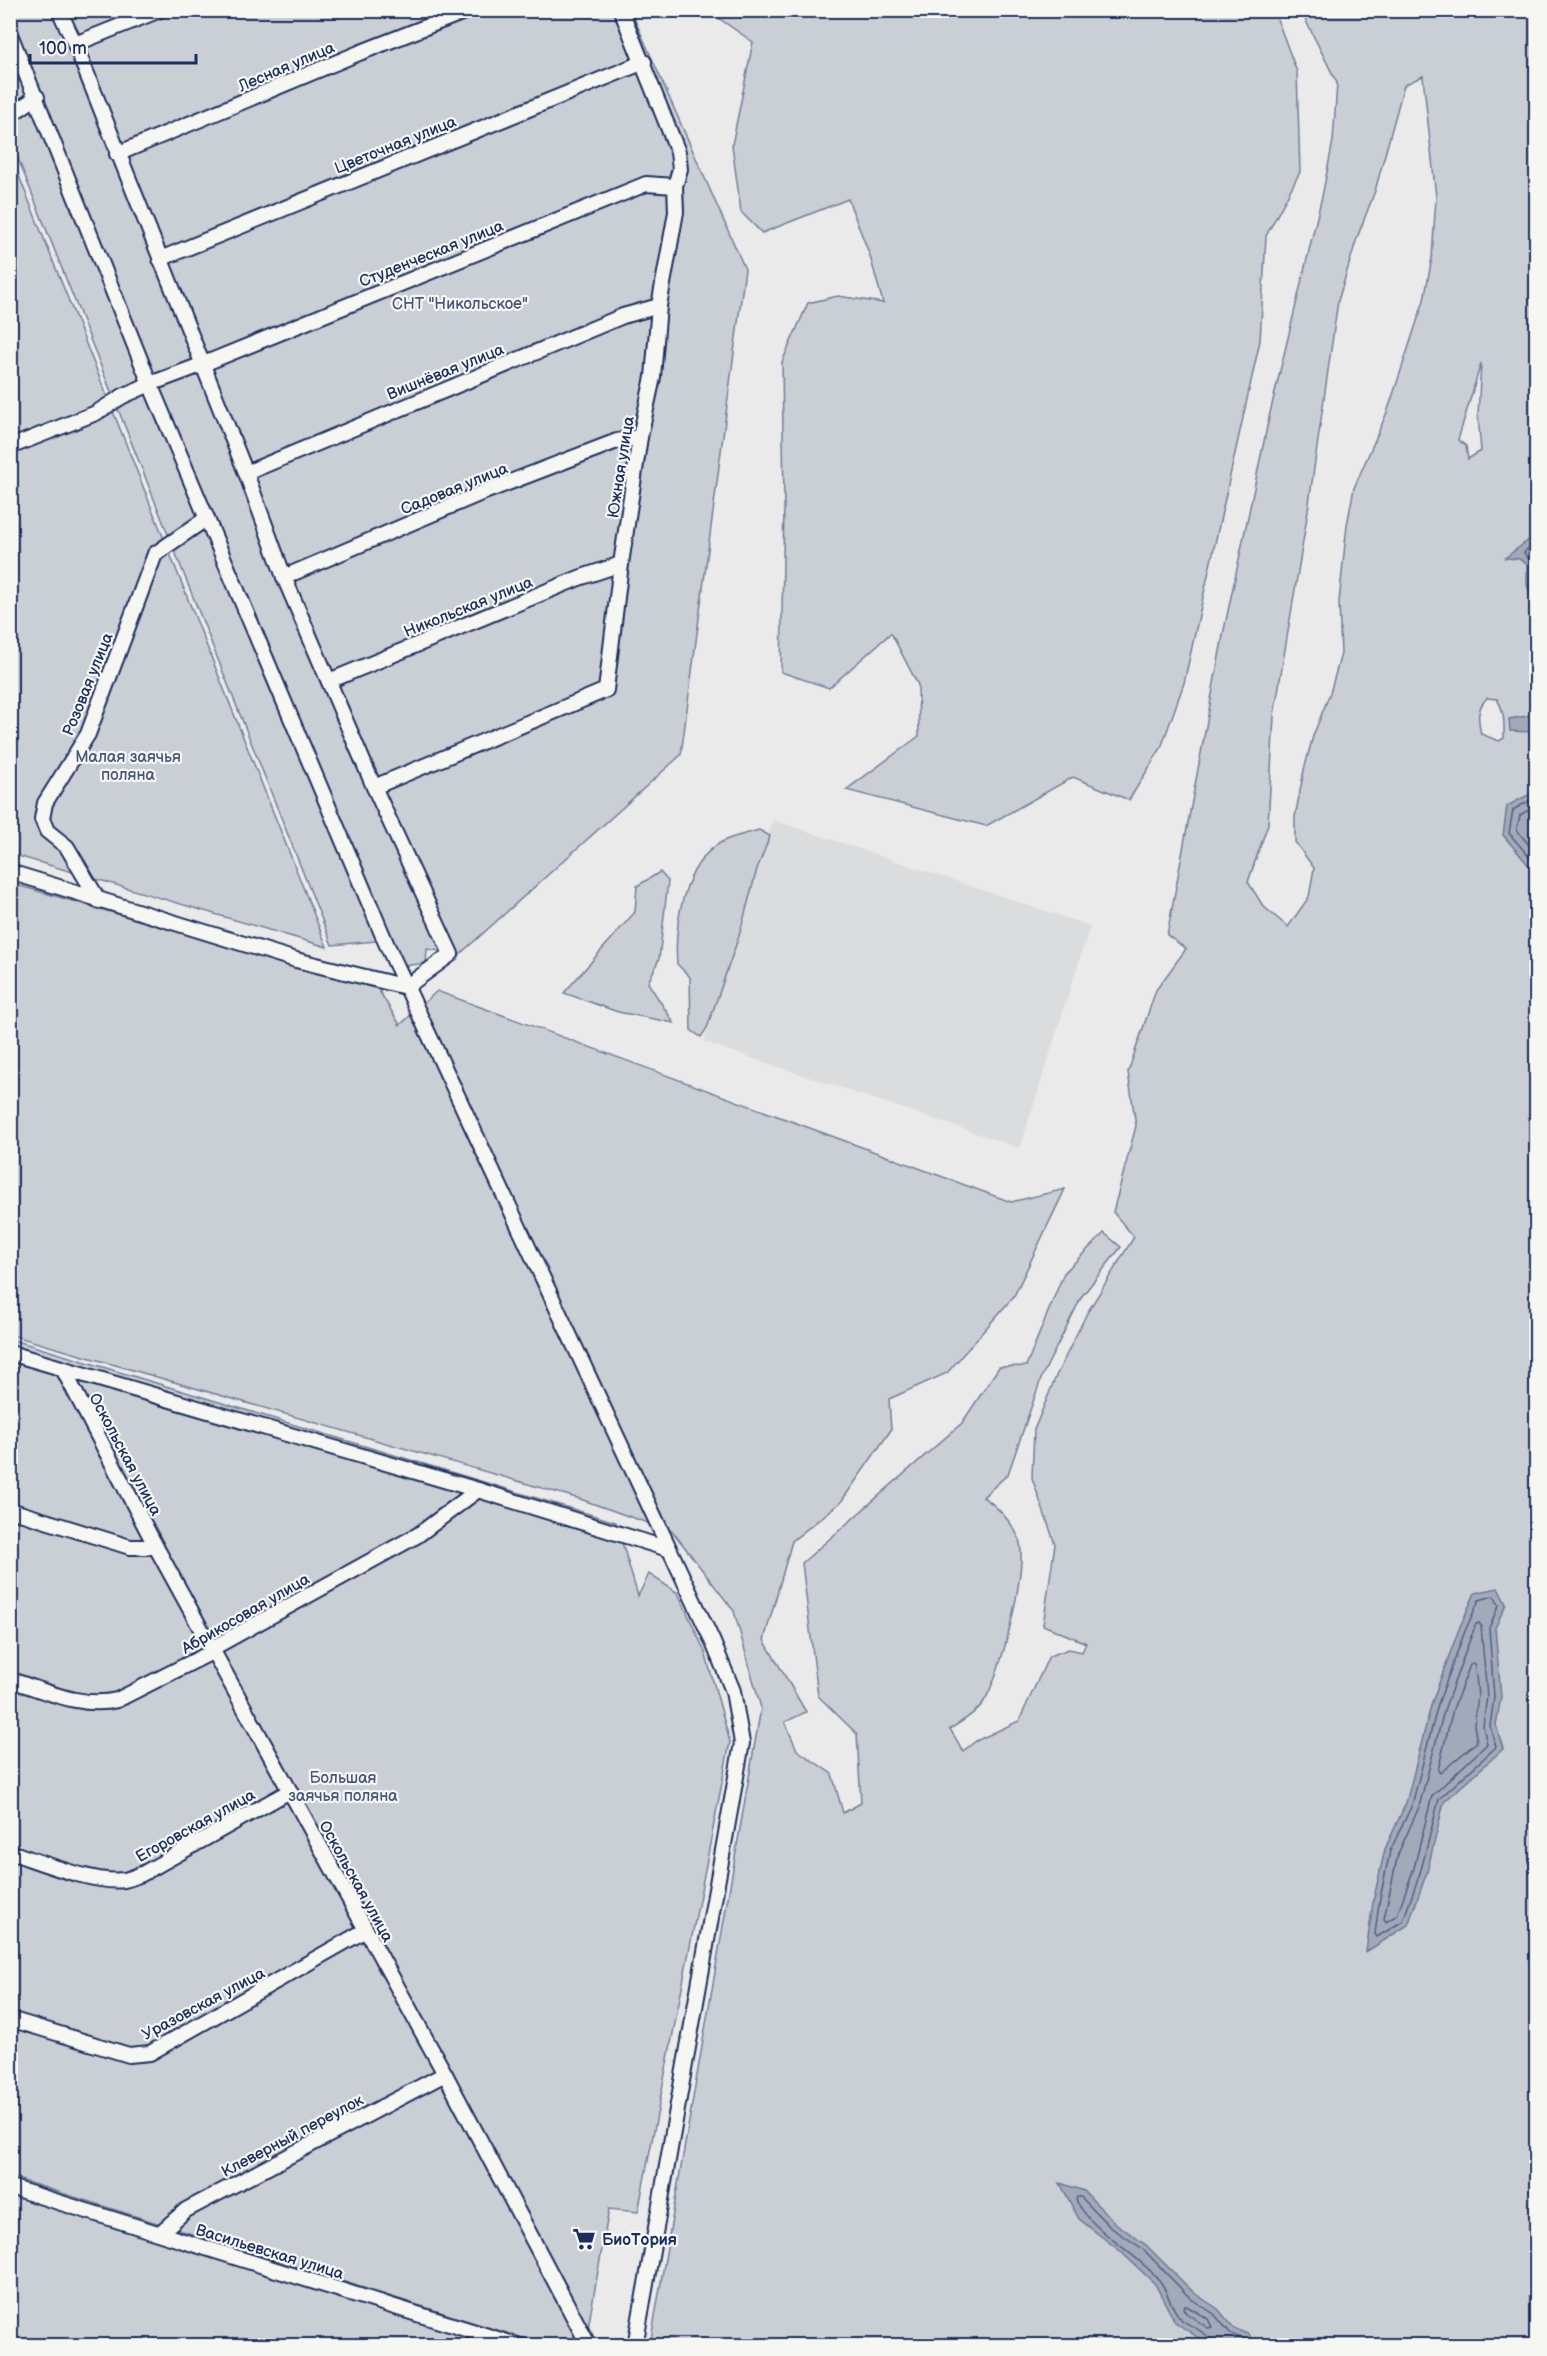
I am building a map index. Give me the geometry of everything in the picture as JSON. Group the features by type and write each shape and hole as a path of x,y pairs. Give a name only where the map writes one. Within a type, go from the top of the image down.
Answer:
{"street":[{"path":"10,872 296,960 405,987 451,954 374,787 284,577 246,472 60,10"},
{"path":"75,44 160,10"},
{"name":"Лесная улица","path":"117,154 359,53 469,10"},
{"name":"Южная улица","path":"374,787 606,690 621,564 640,437 653,377 658,306 676,212 675,186 680,169 678,152 644,62 621,10"},
{"path":"10,34 150,384 405,987 733,1691 742,1743 635,2346"},
{"name":"Цветочная улица","path":"160,259 644,62"},
{"path":"10,115 37,97"},
{"name":"Студенческая улица","path":"10,447 96,413 123,396 150,384 646,184 675,186"},
{"name":"Вишнёвая улица","path":"246,472 623,316 658,306"},
{"name":"Садовая улица","path":"284,577 479,494 617,441 640,437"},
{"name":"Розовая улица","path":"99,901 67,847 47,831 42,819 45,803 88,735 155,554 207,518"},
{"name":"Никольская улица","path":"329,681 579,578 621,564"},
{"path":"10,1353 478,1490 668,1549"},
{"name":"Оскольская улица","path":"63,1369 212,1652 445,2073 589,2346"},
{"name":"Абрикосовая улица","path":"10,1680 86,1703 101,1704 117,1700 212,1652 218,1645 418,1535 478,1490"},
{"path":"10,1510 130,1547 156,1547"},
{"name":"Егоровская улица","path":"10,1852 87,1876 106,1880 124,1880 142,1874 288,1792"},
{"name":"Уразовская улица","path":"10,2019 129,2055 150,2053 366,1930"},
{"name":"Клеверный переулок","path":"160,2234 186,2210 445,2073"},
{"name":"Васильевская улица","path":"10,2187 520,2346"}],"shaded area":[{"path":"773,820 1090,926 1020,1148 704,1042"}],"green space":[{"name":"СНТ \"Никольское\"","path":"11,11 631,11 745,269 681,755 460,954 427,949 426,963 403,966 387,940 332,945 11,141"},
{"path":"708,11 1274,11 1297,72 1300,172 1266,236 1260,341 1184,683 1161,748 1129,800 1073,777 986,826 846,790 919,736 918,685 891,633 829,688 781,672 784,504 782,362 808,303 838,296 883,303 870,256 848,199 762,233 741,212 732,145 753,42"},
{"path":"1301,11 1536,11 1536,2345 650,2345 761,1708 734,1611 673,1532 580,1499 11,1335 10,883 378,989 400,1025 437,991 1011,1202 1065,1189 1014,1296 947,1373 889,1399 891,1430 841,1502 792,1541 764,1640 806,1712 785,1722 797,1750 832,1774 843,1813 861,1803 857,1734 818,1696 802,1563 962,1423 999,1367 1026,1366 1064,1273 1104,1233 1121,1247 1082,1296 1042,1376 1008,1474 983,1497 994,1505 1015,1530 1020,1543 1020,1576 1004,1649 990,1690 976,1711 950,1729 963,1751 976,1741 1019,1721 1049,1656 1069,1649 1082,1652 1086,1643 1043,1625 1055,1544 1032,1478 1034,1430 1057,1374 1087,1313 1134,1237 1113,1212 1136,1126 1128,1072 1156,990 1186,949 1167,935 1224,630 1270,413 1323,192 1333,141 1337,83","holes":["1423,76 1436,197 1432,258 1424,300 1388,410 1354,488 1347,525 1339,602 1341,654 1330,693 1313,736 1295,817 1295,842 1314,868 1309,897 1288,927 1263,906 1248,882 1268,824 1274,716 1307,517 1338,301 1357,238 1375,191 1404,85","1481,363 1478,415 1481,451 1468,459 1466,446 1458,440","1487,698 1497,699 1504,718 1504,738 1499,741 1481,734 1479,724 1481,706"]},
{"name":"Малая заячья поляна","path":"11,156 327,947 11,854"},
{"path":"759,830 770,836 757,869 739,936 707,1028 701,1037 691,1030 690,977 677,964 677,932 684,897 689,881 707,853 724,841"},
{"path":"660,872 668,881 659,959 648,983 674,1023 618,1012 564,993 635,912 637,886"},
{"name":"Большая заячья поляна","path":"10,1339 616,1522 638,1596 649,1574 678,1593 705,1652 730,1742 638,2212 609,2209 585,2345 545,2345 11,2177"},
{"path":"11,2179 541,2345 11,2345"}],"water":[{"path":"1530,539 1534,546 1536,545 1536,609 1527,585 1527,564 1519,559 1505,558"},
{"path":"1536,712 1536,732 1510,731 1509,719"},
{"path":"1536,791 1536,874 1503,835 1507,806"},
{"path":"1536,1201 1536,1247 1531,1244"},
{"path":"1498,1588 1506,1604 1495,1628 1501,1697 1496,1725 1503,1749 1444,1802 1427,1872 1408,1925 1366,1952 1373,1902 1385,1849 1406,1803 1432,1702 1475,1593"},
{"path":"1060,2183 1084,2191 1114,2222 1146,2245 1194,2293 1218,2309 1235,2329 1250,2335 1250,2345 1209,2345 1175,2322 1155,2284 1119,2250 1079,2219"}],"place":[{"name":"БиоТория","path":"584,2239"}]}
